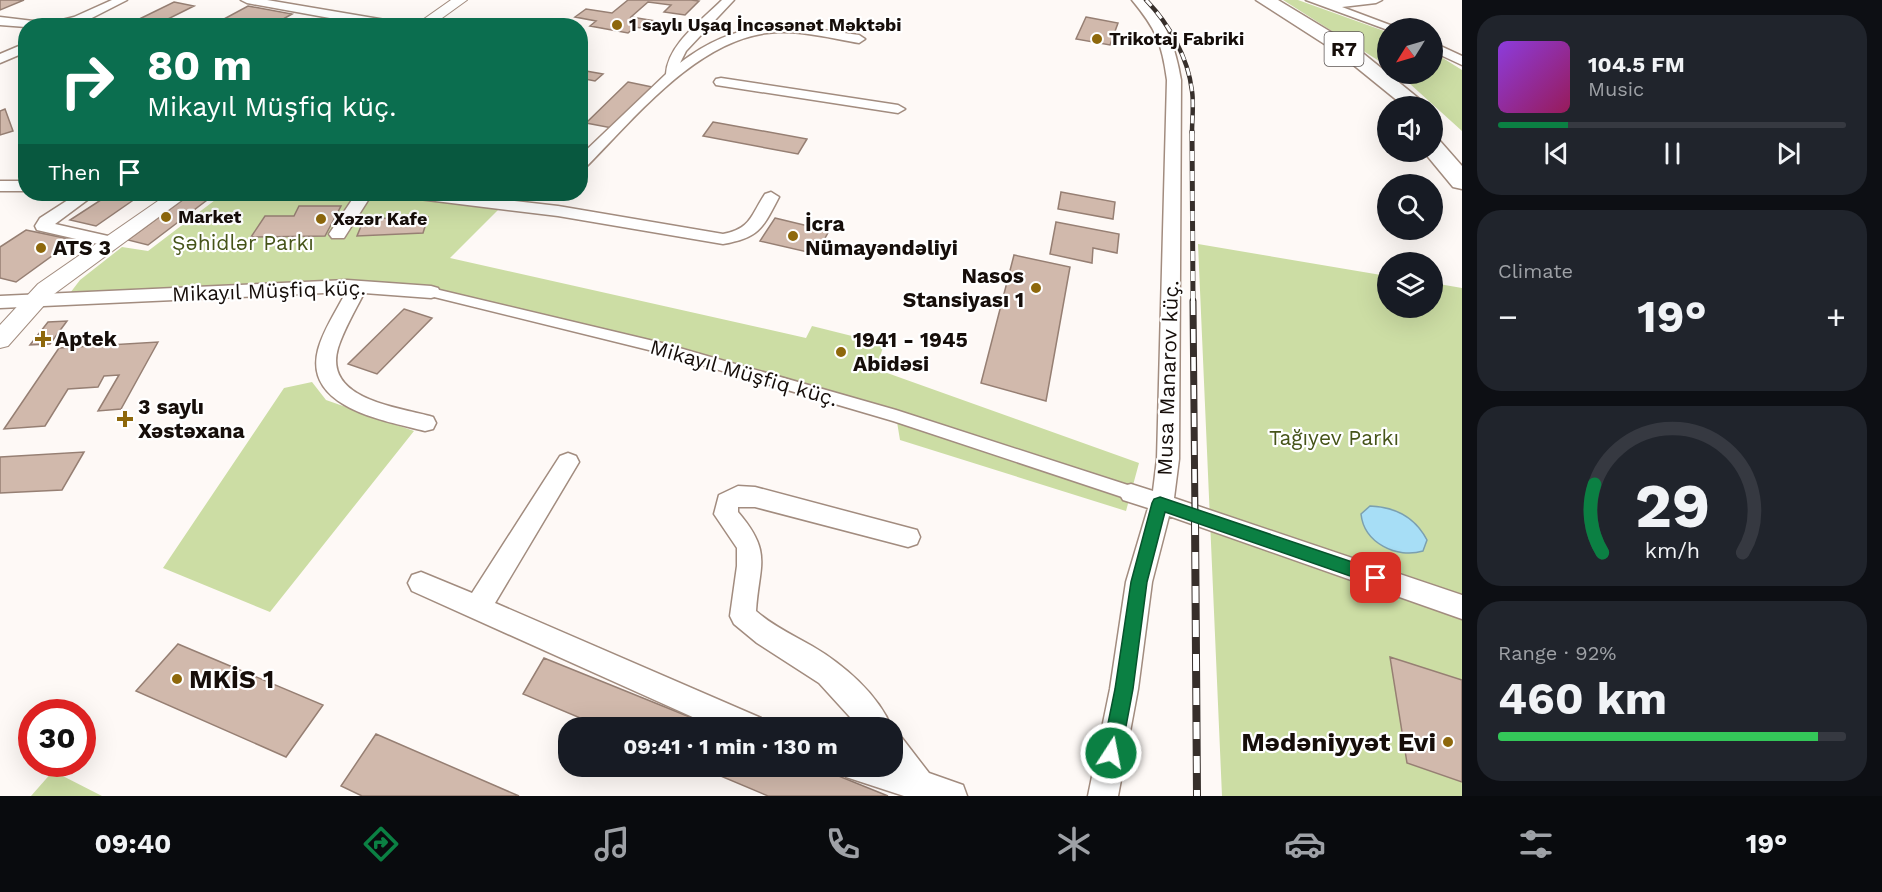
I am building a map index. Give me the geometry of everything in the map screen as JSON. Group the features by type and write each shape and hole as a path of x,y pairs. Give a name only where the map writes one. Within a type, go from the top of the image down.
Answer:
{"main road":[{"name":"R7","path":"1248,0 1320,46 1382,96"},
{"name":"R7","path":"1265,0 1347,50 1404,96"},
{"path":"1443,133 1462,153"},
{"path":"1443,159 1462,182"}],"street":[{"path":"77,18 121,0"},
{"path":"247,0 351,18"},
{"path":"433,18 460,0"},
{"path":"672,74 674,60 681,50 728,0"},
{"name":"Musa Manarov küç.","path":"1103,796 1124,689 1139,582 1160,503 1168,459 1174,80 1165,38 1150,12 1138,0"},
{"path":"1312,0 1377,23"},
{"path":"1328,5 1376,0"},
{"path":"829,35 839,18"},
{"path":"0,21 18,23"},
{"path":"588,157 672,74 713,48 767,23 858,39"},
{"path":"0,59 18,51"},
{"path":"1443,52 1462,61"},
{"path":"721,82 898,109"},
{"path":"0,186 18,186"},
{"path":"476,201 558,211 723,239 744,236 753,230 771,197"},
{"path":"77,201 43,226 111,242"},
{"path":"0,340 34,300 57,280 170,201"},
{"path":"338,234 359,201"},
{"path":"358,287 327,351 328,378 334,389 354,402 424,423"},
{"name":"Mikayıl Müşfiq küç.","path":"0,302 358,287 431,292 673,351 896,416 1131,493 1462,607"},
{"path":"478,607 568,462"},
{"path":"870,717 831,676 811,660 753,626 743,616 743,598 752,556 746,540 726,514 727,502 738,496 755,497 908,537"},
{"path":"421,583 726,717"},
{"path":"903,763 920,787"},
{"path":"890,777 952,796"}],"green space":[{"path":"1283,0 1298,0 1377,28 1377,60"},
{"path":"1443,58 1462,70 1462,131 1443,114 1443,96 1423,96 1410,84 1443,84"},
{"name":"Şəhidlər Parkı","path":"214,201 435,201 499,209 450,258 806,338 812,326 884,344 876,369 1139,463 1126,511 900,440 896,416 662,348 483,306 392,288 67,297 80,280 122,247 148,251"},
{"name":"Tağıyev Parkı","path":"1198,244 1377,274 1377,318 1443,318 1443,285 1462,288 1462,796 1222,796"},
{"path":"312,382 326,400 414,431 270,612 163,568 284,388"},
{"path":"48,777 65,777 102,796 31,796"}],"water":[{"path":"1370,506 1388,508 1411,519 1427,540 1423,551 1403,553 1375,541 1363,524 1361,514"}],"building":[{"path":"0,0 24,0 0,10"},
{"path":"628,0 699,1 685,15 664,12 671,5 648,2 631,17 668,23 660,31 635,27 628,33 590,26 596,21 575,17 586,9 612,13"},
{"path":"174,2 194,6 170,18 141,18"},
{"path":"248,6 292,14 285,18 226,18"},
{"path":"1086,17 1118,23 1110,45 1076,39"},
{"path":"588,71 603,74 595,81 588,80"},
{"path":"628,82 652,87 612,128 588,123"},
{"path":"5,109 13,131 0,135 0,111"},
{"path":"713,122 807,139 798,154 703,136"},
{"path":"1061,192 1115,202 1113,219 1058,209"},
{"path":"99,201 132,201 96,226 70,220"},
{"path":"181,201 206,201 148,245 128,240"},
{"path":"299,206 341,206 325,236 251,237 265,216 294,216"},
{"path":"428,217 423,233 357,236 364,219"},
{"path":"775,218 829,231 816,254 760,241"},
{"path":"1056,222 1119,234 1117,253 1093,248 1092,263 1050,254"},
{"path":"26,230 74,240 16,282 0,278 0,247"},
{"path":"1014,255 1070,267 1046,401 981,383"},
{"path":"404,309 432,318 377,374 348,364"},
{"path":"67,321 50,344 30,345 48,322"},
{"path":"158,342 121,409 98,411 119,375 104,376 98,387 68,389 45,426 4,429 59,348"},
{"path":"84,452 62,490 0,493 0,457"},
{"path":"178,644 323,705 286,757 136,691"},
{"path":"1390,657 1462,680 1462,782 1407,763"},
{"path":"544,658 690,717 578,717 523,694"},
{"path":"376,734 519,796 362,796 341,786"},
{"path":"723,777 841,777 888,796 768,796"}],"railway":[{"path":"1146,0 1170,30 1182,54 1193,96 1192,133"},
{"path":"1192,133 1193,302"},
{"path":"1193,301 1195,519"},
{"path":"1195,518 1197,796"}],"place":[{"name":"1 saylı Uşaq İncəsənət Məktəbi","path":"617,25"},
{"name":"Trikotaj Fabriki","path":"1097,39"},
{"name":"Market","path":"166,217"},
{"name":"Xəzər Kafe","path":"321,219"},
{"name":"İcra Nümayəndəliyi","path":"793,236"},
{"name":"ATS 3","path":"41,248"},
{"name":"Nasos Stansiyası 1","path":"1036,288"},
{"name":"Aptek","path":"43,339"},
{"name":"1941 - 1945 Abidəsi","path":"841,352"},
{"name":"3 saylı Xəstəxana","path":"125,419"},
{"name":"MKİS 1","path":"177,679"},
{"name":"Mədəniyyət Evi","path":"1448,742"}],"route":[{"path":"1111,753 1124,689 1139,582 1160,503 1376,578"}]}
